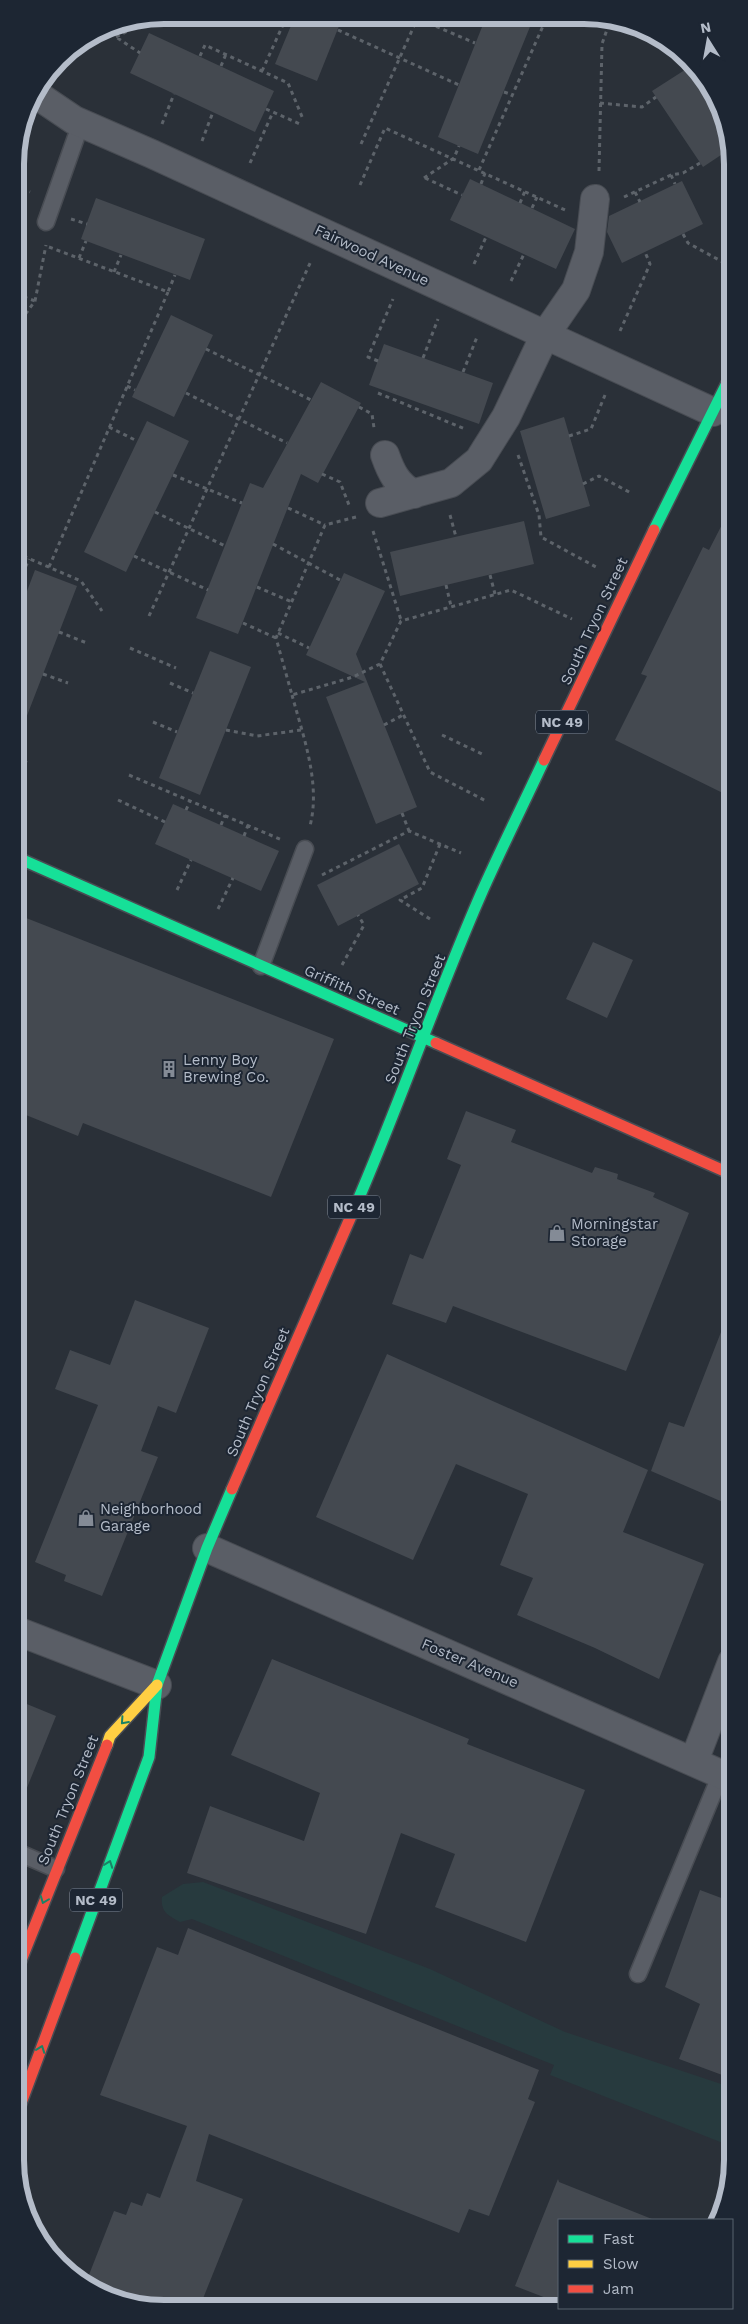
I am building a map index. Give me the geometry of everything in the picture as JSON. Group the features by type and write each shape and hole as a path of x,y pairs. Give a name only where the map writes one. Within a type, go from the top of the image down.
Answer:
{"main road":[{"name":"South Tryon Street","path":"24,2095 149,1757 157,1685 207,1548 388,1130 422,1037 481,894 619,601 724,389"},
{"name":"Griffith Street","path":"24,861 724,1170"},
{"name":"South Tryon Street","path":"24,1952 110,1736 157,1685"}],"street":[{"name":"Fairwood Avenue","path":"41,97 81,123 713,412"},
{"path":"374,508 451,483 479,460 506,417 545,335 576,290 589,252 594,211"},
{"path":"385,455 390,470 401,488 414,494"},
{"name":"Foster Avenue","path":"207,1548 724,1775"},
{"path":"24,1634 157,1685"},
{"path":"694,1761 724,1683"}],"lane":[{"path":"46,222 81,123"},
{"path":"261,966 305,849"},
{"path":"638,1974 724,1783"},
{"path":"24,1855 56,1868"}],"path":[{"path":"262,71 283,24"},
{"path":"288,24 291,26"},
{"path":"361,144 413,24"},
{"path":"432,24 475,43"},
{"path":"479,170 544,24"},
{"path":"594,211 603,194 598,167 602,44 607,26"},
{"path":"116,37 135,27"},
{"path":"338,30 459,85"},
{"path":"112,33 140,53"},
{"path":"200,56 205,44 288,83 303,119"},
{"path":"221,66 226,54"},
{"path":"504,92 512,95"},
{"path":"162,124 174,94"},
{"path":"600,103 642,106 656,98"},
{"path":"266,109 300,124"},
{"path":"202,142 214,112"},
{"path":"250,163 273,112"},
{"path":"360,185 386,128 537,197 594,211 671,174 683,173 700,163"},
{"path":"459,146 454,158 424,178 462,195"},
{"path":"480,184 485,173"},
{"path":"671,174 675,184"},
{"path":"520,203 525,192"},
{"path":"635,192 640,202"},
{"path":"532,208 537,197"},
{"path":"24,316 35,301 46,245 51,238 46,222"},
{"path":"683,234 688,243 724,263"},
{"path":"474,264 486,237"},
{"path":"79,258 86,241"},
{"path":"46,245 168,292"},
{"path":"620,331 650,264 645,252"},
{"path":"511,281 524,254"},
{"path":"114,272 122,255"},
{"path":"149,616 310,261"},
{"path":"49,567 175,275"},
{"path":"24,297 35,301"},
{"path":"378,361 368,357 394,299"},
{"path":"422,358 438,319"},
{"path":"463,372 477,337"},
{"path":"206,349 311,400"},
{"path":"127,386 135,390"},
{"path":"378,392 514,443 539,515 541,537 596,567"},
{"path":"186,393 287,443"},
{"path":"569,436 591,430 605,394"},
{"path":"109,428 137,441"},
{"path":"322,474 340,482 354,517"},
{"path":"173,475 242,503"},
{"path":"583,484 599,476 631,493"},
{"path":"288,508 325,524 354,517 374,508 401,620 380,664 353,677 292,694"},
{"path":"155,512 225,546"},
{"path":"130,775 305,849 315,806 308,757 276,638 325,524"},
{"path":"274,544 340,580"},
{"path":"24,556 81,581 102,611"},
{"path":"134,556 208,590"},
{"path":"24,570 29,558"},
{"path":"490,575 495,594"},
{"path":"446,585 451,606"},
{"path":"256,588 292,602"},
{"path":"401,620 511,590 572,619"},
{"path":"243,623 276,638"},
{"path":"59,632 87,643"},
{"path":"278,633 309,648"},
{"path":"130,648 176,668"},
{"path":"380,664 430,772 486,801"},
{"path":"43,674 68,683"},
{"path":"170,683 193,693"},
{"path":"384,725 403,715"},
{"path":"153,722 177,732"},
{"path":"226,730 257,736 301,730"},
{"path":"442,735 482,754"},
{"path":"24,761 30,764"},
{"path":"118,800 165,822"},
{"path":"186,810 190,800"},
{"path":"402,813 409,831 461,853"},
{"path":"221,825 225,815"},
{"path":"244,836 248,825"},
{"path":"298,867 321,875 409,831"},
{"path":"430,920 400,900 422,888 440,844"},
{"path":"177,890 192,860"},
{"path":"218,909 233,878"},
{"path":"342,965 364,925 358,915"}],"green space":[{"path":"203,1882 430,1969 565,2032 724,2085 724,2143 550,2075 554,2065 192,1919 180,1922 166,1913 162,1906 162,1897 183,1884"}],"building":[{"path":"292,24 340,24 317,81 275,64"},
{"path":"483,24 531,24 478,154 438,137"},
{"path":"149,33 274,91 255,132 130,73"},
{"path":"686,69 710,102 722,137 724,153 703,167 652,91"},
{"path":"470,179 575,229 556,269 450,220"},
{"path":"682,181 703,224 622,263 607,232 609,216"},
{"path":"96,198 205,239 190,280 81,239"},
{"path":"171,315 213,335 174,417 132,397"},
{"path":"384,344 493,383 479,424 369,385"},
{"path":"321,382 361,403 318,483 301,474 238,634 196,618 250,483 263,488"},
{"path":"564,417 590,506 546,519 520,431"},
{"path":"147,421 189,441 126,572 84,552"},
{"path":"524,521 534,564 400,596 390,552"},
{"path":"724,521 724,794 615,740 647,676 641,674 703,547 709,550"},
{"path":"35,570 77,586 24,723 24,599"},
{"path":"344,573 385,591 356,654 417,807 376,824 326,697 365,682 306,655"},
{"path":"210,651 251,667 200,795 159,778"},
{"path":"173,804 279,851 261,891 155,844"},
{"path":"399,844 419,884 338,926 317,885"},
{"name":"Lenny Boy Brewing Co.","path":"24,917 334,1039 271,1197 83,1123 78,1136 24,1114"},
{"path":"593,942 633,960 607,1018 566,999"},
{"name":"Morningstar Storage","path":"466,1111 516,1130 511,1142 592,1173 595,1167 618,1174 617,1179 655,1193 653,1197 689,1213 626,1371 453,1306 446,1323 392,1304 410,1254 423,1259 461,1165 447,1159"},
{"path":"135,1300 209,1328 176,1413 158,1406 141,1451 158,1457 102,1596 64,1581 66,1575 35,1562 98,1405 55,1389 70,1350 110,1365"},
{"path":"724,1324 724,1503 651,1471 669,1422 684,1427"},
{"path":"387,1354 648,1470 623,1532 704,1564 659,1679 595,1648 517,1615 533,1578 500,1565 528,1494 456,1464 413,1560 316,1517"},
{"path":"272,1659 469,1739 467,1744 585,1790 526,1942 435,1907 455,1854 401,1833 366,1934 187,1873 210,1806 304,1841 320,1793 231,1755"},
{"path":"24,1703 56,1716 24,1795"},
{"path":"700,1890 724,1899 724,2076 679,2059 700,2004 665,1987"},
{"path":"188,1928 539,2070 528,2099 535,2102 489,2216 469,2209 459,2233 209,2134 196,2181 243,2199 202,2300 137,2298 102,2286 88,2277 114,2211 126,2215 131,2202 142,2206 147,2193 160,2198 187,2126 100,2095 157,1947 178,1955"},
{"path":"558,2179 559,2182 652,2219 558,2219 558,2300 551,2300 515,2286"}],"traffic: fast":[{"path":"654,530 724,389"},
{"path":"355,1207 465,933 544,760"},
{"path":"24,861 436,1043"},
{"path":"75,1958 149,1757 157,1685 207,1548 232,1489"}],"traffic: slow":[{"path":"107,1745 110,1736 157,1685"}],"traffic: jam":[{"path":"544,760 654,530"},
{"path":"436,1043 724,1171"},
{"path":"232,1489 355,1207"},
{"path":"24,1953 107,1745"},
{"path":"24,2095 75,1958"}],"place":[{"name":"Lenny Boy Brewing Co.","path":"169,1069"},
{"name":"Morningstar Storage","path":"557,1233"},
{"name":"Neighborhood Garage","path":"86,1518"}]}
